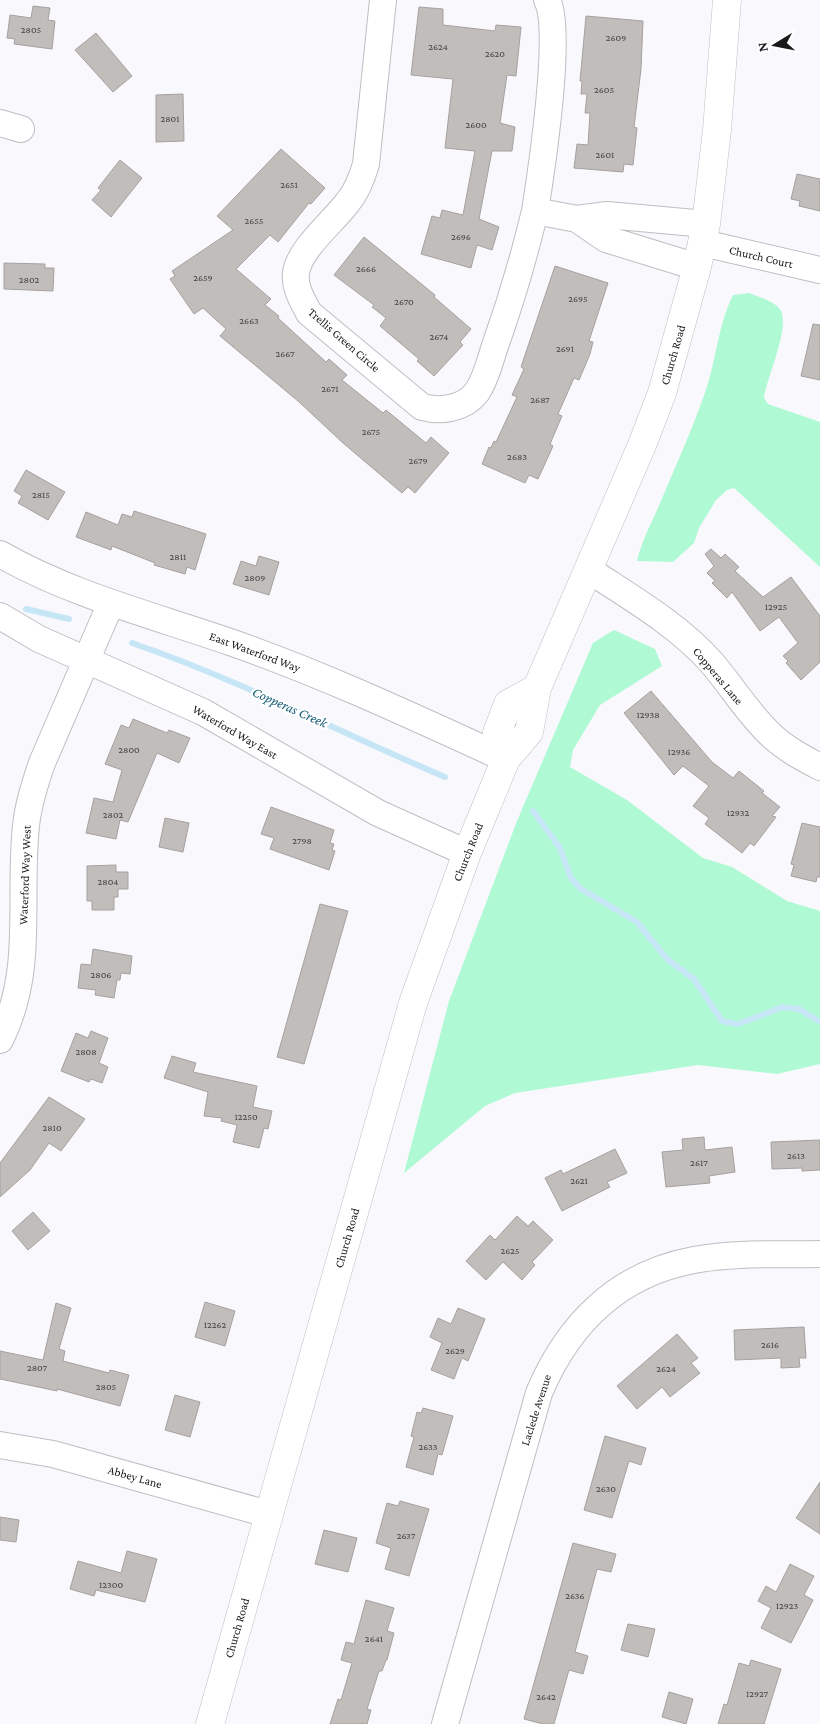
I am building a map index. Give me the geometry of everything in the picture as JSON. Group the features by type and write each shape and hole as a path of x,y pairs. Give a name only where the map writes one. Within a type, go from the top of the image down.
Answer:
{"main road":[{"name":"Church Road","path":"210,1724 413,1003 467,853 506,759 497,732 508,704 537,688 589,570 662,393 702,245 717,130 727,0"}],"street":[{"name":"Trellis Green Circle","path":"383,0 366,164 362,180 350,201 304,254 296,273 298,293 310,313 422,406 435,410 449,409 464,402 476,392 484,377 511,300 535,211 548,118 554,27 547,0"},
{"path":"535,211 577,219 607,215 702,245"},
{"path":"577,219 606,239 702,245"},
{"name":"Church Court","path":"702,245 820,270"},
{"name":"East Waterford Way","path":"0,554 50,580 112,604 289,664 404,712 506,759"},
{"name":"Copperas Lane","path":"589,570 684,636 711,662 748,711 772,737 794,753 820,767"},
{"name":"Waterford Way West","path":"0,1040 11,1019 20,985 23,947 24,853 26,823 32,790 112,604"},
{"name":"Waterford Way East","path":"0,616 21,630 204,712 378,813 467,853"},
{"name":"Laclede Avenue","path":"445,1724 538,1393 562,1346 583,1321 610,1296 653,1272 672,1265 724,1256 820,1254"},
{"name":"Abbey Lane","path":"0,1445 53,1454 268,1514"}],"green space":[{"path":"749,293 772,302 782,314 781,337 764,398 768,404 820,422 820,567 734,488 727,490 716,500 699,528 694,543 673,562 637,561 707,388 727,308 733,295"},
{"path":"614,630 655,649 662,666 600,705 573,750 570,767 627,800 703,858 732,867 787,901 820,911 820,1064 777,1074 698,1065 515,1093 485,1106 404,1173 449,1001 517,821 593,643"}],"building":[{"path":"33,6 50,8 48,20 55,21 52,49 14,44 15,39 7,38 10,15 31,18"},
{"path":"419,7 443,9 443,25 495,31 496,25 521,27 516,76 507,75 500,123 515,127 512,151 492,151 479,219 499,227 492,250 477,245 471,268 421,254 432,216 440,218 442,210 463,215 475,151 445,148 453,79 411,75"},
{"path":"586,16 643,21 641,69 634,127 637,128 633,165 624,164 623,172 574,168 577,144 588,145 590,113 585,113 587,94 581,94 582,81 580,81"},
{"path":"96,33 132,76 113,92 75,50"},
{"path":"183,94 184,141 156,142 156,95"},
{"path":"281,149 325,188 311,204 309,203 278,242 270,235 236,269 271,299 265,305 279,316 278,318 326,362 329,359 347,375 342,380 383,413 386,410 426,443 431,437 449,453 415,493 408,487 402,493 343,443 298,401 220,336 226,329 203,308 194,314 170,279 175,276 172,271 233,230 217,216"},
{"path":"120,160 142,178 111,217 92,200 101,190 98,188"},
{"path":"797,174 820,179 820,211 799,206 800,201 791,199"},
{"path":"364,237 435,295 434,297 471,329 460,342 463,345 434,376 417,361 419,359 380,326 386,318 372,307 374,305 334,275"},
{"path":"4,263 45,264 45,268 54,268 53,291 4,289"},
{"path":"555,266 608,283 589,341 593,342 590,354 579,380 574,378 558,414 562,416 550,444 553,446 538,479 529,475 525,483 482,464 489,447 491,448 494,441 496,442 517,397 512,395 524,369 521,367"},
{"path":"813,324 820,325 820,380 801,376"},
{"path":"26,470 65,492 48,520 18,503 22,496 14,491"},
{"path":"134,511 206,534 195,570 187,567 185,574 154,565 155,563 112,546 111,550 76,537 86,512 118,525 122,514 132,517"},
{"path":"711,549 721,558 725,554 739,567 735,571 763,597 791,577 820,616 820,662 801,680 786,663 788,661 783,656 798,643 779,617 760,631 732,592 727,598 712,583 715,581 707,573 714,566 705,554"},
{"path":"259,556 279,562 269,595 233,584 241,561 256,566"},
{"path":"651,691 712,762 733,778 739,771 780,807 772,816 776,817 754,846 750,843 742,853 705,824 709,818 693,806 709,786 683,766 674,775 624,713"},
{"path":"133,719 167,733 169,730 190,738 179,763 157,753 128,822 120,820 116,839 86,833 94,798 113,802 122,770 105,764 121,725 129,728"},
{"path":"271,807 334,830 330,843 334,844 332,850 335,851 329,870 270,849 274,838 261,834"},
{"path":"165,818 189,823 183,852 159,847"},
{"path":"802,823 820,827 820,877 817,877 816,882 791,876 794,865 791,864"},
{"path":"116,865 116,872 128,872 128,889 118,889 118,897 114,897 114,910 92,910 92,901 87,901 87,866"},
{"path":"320,904 348,911 304,1064 277,1057"},
{"path":"93,949 132,956 130,974 121,973 120,980 117,980 114,998 95,995 96,990 78,988 81,964 91,965"},
{"path":"91,1031 108,1038 99,1063 108,1067 102,1083 91,1079 89,1082 61,1071 76,1033 88,1038"},
{"path":"172,1056 196,1063 193,1072 257,1086 253,1107 272,1111 268,1129 264,1128 259,1148 233,1142 237,1125 221,1121 222,1118 204,1116 208,1092 164,1078"},
{"path":"49,1097 85,1119 61,1151 49,1143 30,1170 0,1197 0,1163"},
{"path":"704,1137 705,1150 732,1147 735,1172 709,1176 710,1183 666,1187 662,1152 683,1150 682,1139"},
{"path":"820,1140 820,1170 802,1171 802,1168 772,1169 771,1142"},
{"path":"615,1149 627,1173 607,1182 610,1187 562,1211 545,1178 561,1170 563,1174"},
{"path":"33,1212 50,1231 28,1250 12,1231"},
{"path":"517,1216 528,1226 533,1221 553,1240 532,1262 535,1265 522,1280 503,1262 486,1280 466,1261 490,1235 495,1240"},
{"path":"205,1302 235,1311 225,1346 195,1337"},
{"path":"56,1303 71,1308 59,1349 65,1351 63,1361 109,1373 110,1370 129,1375 120,1406 57,1389 57,1391 0,1379 0,1351 43,1360"},
{"path":"458,1308 485,1319 468,1361 462,1358 454,1379 431,1370 442,1343 430,1337 438,1318 451,1324"},
{"path":"804,1327 806,1358 799,1358 800,1367 781,1368 781,1358 735,1360 734,1330"},
{"path":"677,1334 698,1358 691,1363 700,1373 670,1397 662,1387 637,1409 617,1386"},
{"path":"175,1395 200,1402 190,1437 165,1430"},
{"path":"423,1408 453,1416 442,1455 438,1454 433,1475 406,1467 414,1437 411,1436 417,1412 421,1413"},
{"path":"605,1436 646,1448 641,1465 629,1461 612,1518 584,1510"},
{"path":"820,1482 820,1534 796,1518"},
{"path":"400,1501 429,1509 409,1576 385,1569 391,1548 376,1543 387,1503 398,1506"},
{"path":"0,1517 19,1520 16,1542 0,1540"},
{"path":"324,1530 357,1538 348,1572 315,1564"},
{"path":"573,1543 616,1554 611,1572 597,1569 575,1652 588,1656 583,1674 569,1670 554,1724 543,1724 524,1719"},
{"path":"127,1551 157,1559 145,1602 96,1590 94,1596 70,1589 78,1561 121,1573"},
{"path":"790,1564 814,1576 804,1595 813,1600 791,1643 761,1628 771,1608 758,1601 766,1586 776,1592"},
{"path":"366,1600 394,1608 387,1631 394,1633 387,1660 382,1671 379,1671 367,1709 371,1710 367,1724 330,1724 338,1699 341,1700 352,1663 341,1660 346,1642 354,1644"},
{"path":"628,1624 655,1629 648,1657 621,1650"},
{"path":"751,1660 781,1669 764,1724 718,1724 724,1704 727,1705 739,1663 749,1666"},
{"path":"669,1692 693,1699 686,1724 662,1717"}],"waterway":[{"name":"Copperas Creek","path":"26,609 69,619"},
{"name":"Copperas Creek","path":"132,643 212,673 445,777"},
{"name":"Copperas Creek","path":"533,811 560,848 571,878 581,889 637,922 667,959 694,979 722,1021 738,1024 783,1007 799,1009 820,1022"}]}
